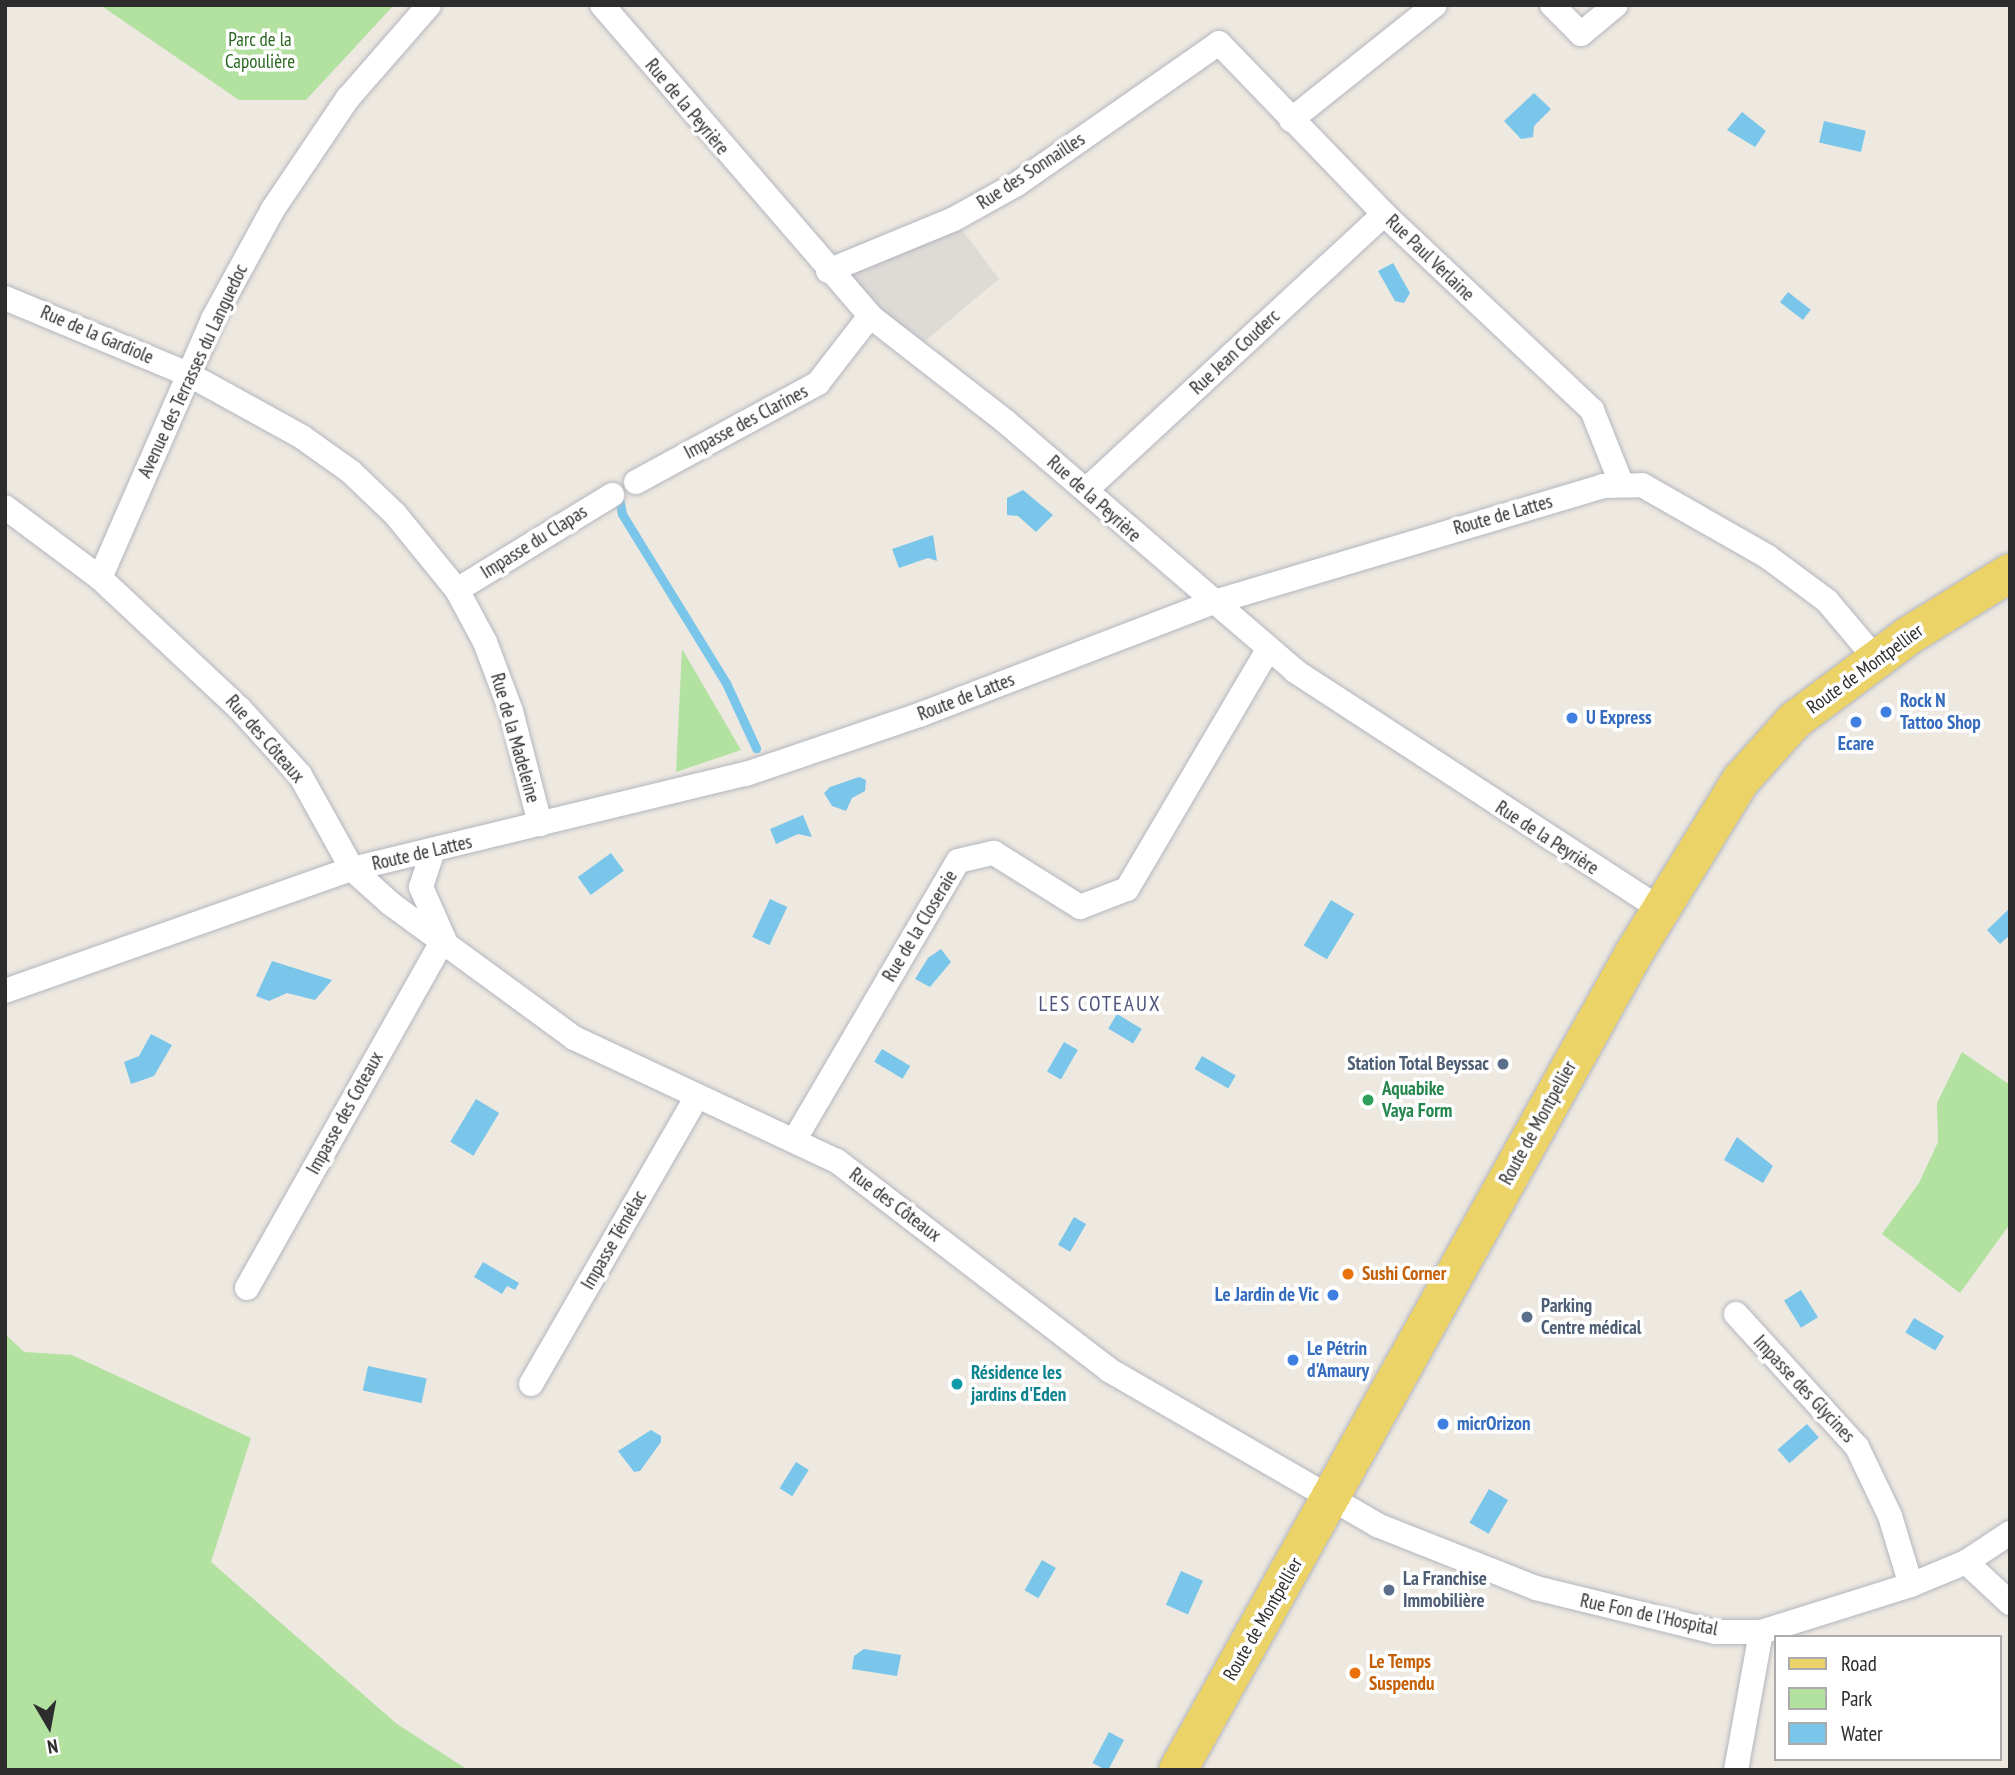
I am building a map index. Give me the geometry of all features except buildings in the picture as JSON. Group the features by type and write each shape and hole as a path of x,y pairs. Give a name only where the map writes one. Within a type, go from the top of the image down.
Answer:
{"main road":[{"name":"Route de Montpellier","path":"1178,1770 1660,908 1741,780 1795,720 1876,659 2010,573"}],"street":[{"name":"Avenue des Terrasses du Languedoc","path":"100,578 188,374 272,209 348,98 429,5"},
{"name":"Rue de la Peyrière","path":"602,5 828,271 870,316 1086,490 1211,603 1268,650 1660,908"},
{"path":"1291,120 1435,5"},
{"path":"1552,5 1581,34 1616,5"},
{"name":"Rue des Sonnailles","path":"828,271 954,219 1017,184 1219,43"},
{"name":"Rue Paul Verlaine","path":"1219,43 1384,214 1592,410 1621,483"},
{"name":"Rue Jean Couderc","path":"1086,490 1384,214"},
{"name":"Rue de la Gardiole","path":"5,298 188,374"},
{"name":"Impasse des Clarines","path":"636,482 818,383 870,316"},
{"name":"Rue de la Madeleine","path":"188,374 302,437 351,472 395,514 457,590 485,642 512,710 540,824"},
{"path":"1621,483 1642,485 1768,557 1827,601 1876,659"},
{"name":"Route de Lattes","path":"5,991 352,869 746,774 922,714 1211,603 1341,561 1621,483"},
{"name":"Impasse du Clapas","path":"457,590 612,495"},
{"name":"Rue des Côteaux","path":"5,507 100,578 168,637 300,775 352,869 391,904 444,939 574,1038 794,1139 848,1169 1109,1370 1331,1500"},
{"name":"Rue de la Closeraie","path":"794,1139 958,861 994,853 1080,907 1127,889 1268,650"},
{"name":"Rue des Côteaux","path":"433,850 421,887 444,939"},
{"name":"Impasse des Coteaux","path":"247,1287 444,939"},
{"name":"Impasse Témélac","path":"531,1384 697,1096"},
{"name":"Impasse des Glycines","path":"1736,1314 1836,1419 1857,1447 1890,1516 1910,1585"},
{"name":"Rue Fon de l'Hospital","path":"1331,1500 1377,1525 1536,1588 1715,1632 1761,1632 1910,1585 1966,1562 2010,1533"},
{"path":"1966,1562 2010,1603"},
{"path":"1739,1768 1761,1632"}],"green space":[{"name":"Parc de la Capoulière","path":"100,5 394,5 306,100 239,100"},
{"path":"682,649 741,750 676,772"},
{"path":"1962,1052 2010,1085 2010,1224 1960,1293 1882,1234 1919,1183 1938,1142 1937,1103"},
{"path":"5,1334 24,1352 72,1355 251,1438 211,1562 397,1724 468,1770 5,1770"}],"shaded area":[{"path":"954,219 999,279 913,351 828,271"}],"water":[{"path":"1534,93 1551,109 1534,126 1533,137 1521,139 1504,121"},
{"path":"1742,112 1766,131 1755,147 1727,130"},
{"path":"1824,121 1866,131 1861,152 1819,142"},
{"path":"1393,263 1410,293 1404,303 1395,301 1378,271"},
{"path":"1788,292 1811,310 1803,320 1780,302"},
{"path":"1023,490 1053,515 1036,532 1018,516 1007,515 1007,498"},
{"path":"933,535 937,561 928,558 899,568 892,549"},
{"path":"859,777 866,780 865,791 852,798 846,811 832,806 824,793 830,787"},
{"path":"803,815 812,837 798,834 776,844 770,829"},
{"path":"611,853 624,871 591,895 578,877"},
{"path":"770,899 787,907 769,945 752,937"},
{"path":"1331,900 1354,914 1327,959 1304,945"},
{"path":"2010,908 2010,935 2000,944 1987,930"},
{"path":"941,949 951,962 930,987 915,979 928,958"},
{"path":"272,961 332,980 315,1000 287,993 269,1001 256,996"},
{"path":"1117,1014 1142,1029 1133,1044 1108,1029"},
{"path":"151,1034 172,1045 154,1076 131,1084 124,1062 139,1056"},
{"path":"1064,1042 1078,1050 1061,1079 1047,1071"},
{"path":"882,1049 910,1066 903,1079 874,1062"},
{"path":"1202,1056 1236,1076 1228,1088 1194,1069"},
{"path":"476,1099 499,1113 473,1156 450,1142"},
{"path":"1737,1137 1773,1166 1763,1183 1724,1160"},
{"path":"1074,1217 1086,1224 1070,1252 1058,1245"},
{"path":"483,1262 519,1283 515,1290 507,1286 502,1294 474,1277"},
{"path":"1801,1290 1818,1317 1801,1328 1784,1301"},
{"path":"1914,1318 1944,1336 1935,1351 1905,1333"},
{"path":"368,1366 427,1378 421,1403 363,1390"},
{"path":"1807,1424 1819,1438 1789,1463 1778,1450"},
{"path":"651,1430 661,1436 661,1442 640,1471 634,1472 618,1451"},
{"path":"796,1462 809,1470 792,1496 780,1488"},
{"path":"1489,1489 1508,1500 1489,1534 1470,1523"},
{"path":"1042,1560 1056,1568 1038,1598 1024,1590"},
{"path":"1181,1571 1203,1581 1188,1615 1166,1605"},
{"path":"864,1649 901,1655 897,1676 852,1669 854,1656"},
{"path":"1109,1732 1124,1740 1108,1770 1093,1763"}],"waterway":[{"path":"620,503 622,514 726,683 756,748"}],"place":[{"name":"Rock N Tattoo Shop","path":"1886,712"},
{"name":"U Express","path":"1572,718"},
{"name":"Ecare","path":"1856,722"},
{"name":"Station Total Beyssac","path":"1503,1064"},
{"name":"Aquabike Vaya Form","path":"1368,1100"},
{"name":"Sushi Corner","path":"1348,1274"},
{"name":"Le Jardin de Vic","path":"1333,1295"},
{"name":"Parking Centre médical","path":"1527,1317"},
{"name":"Le Pétrin d'Amaury","path":"1293,1360"},
{"name":"Résidence les jardins d'Eden","path":"957,1384"},
{"name":"micrOrizon","path":"1443,1424"},
{"name":"La Franchise Immobilière","path":"1389,1590"},
{"name":"Le Temps Suspendu","path":"1355,1673"}],"district":[{"name":"LES COTEAUX","path":"1100,1004"}]}
